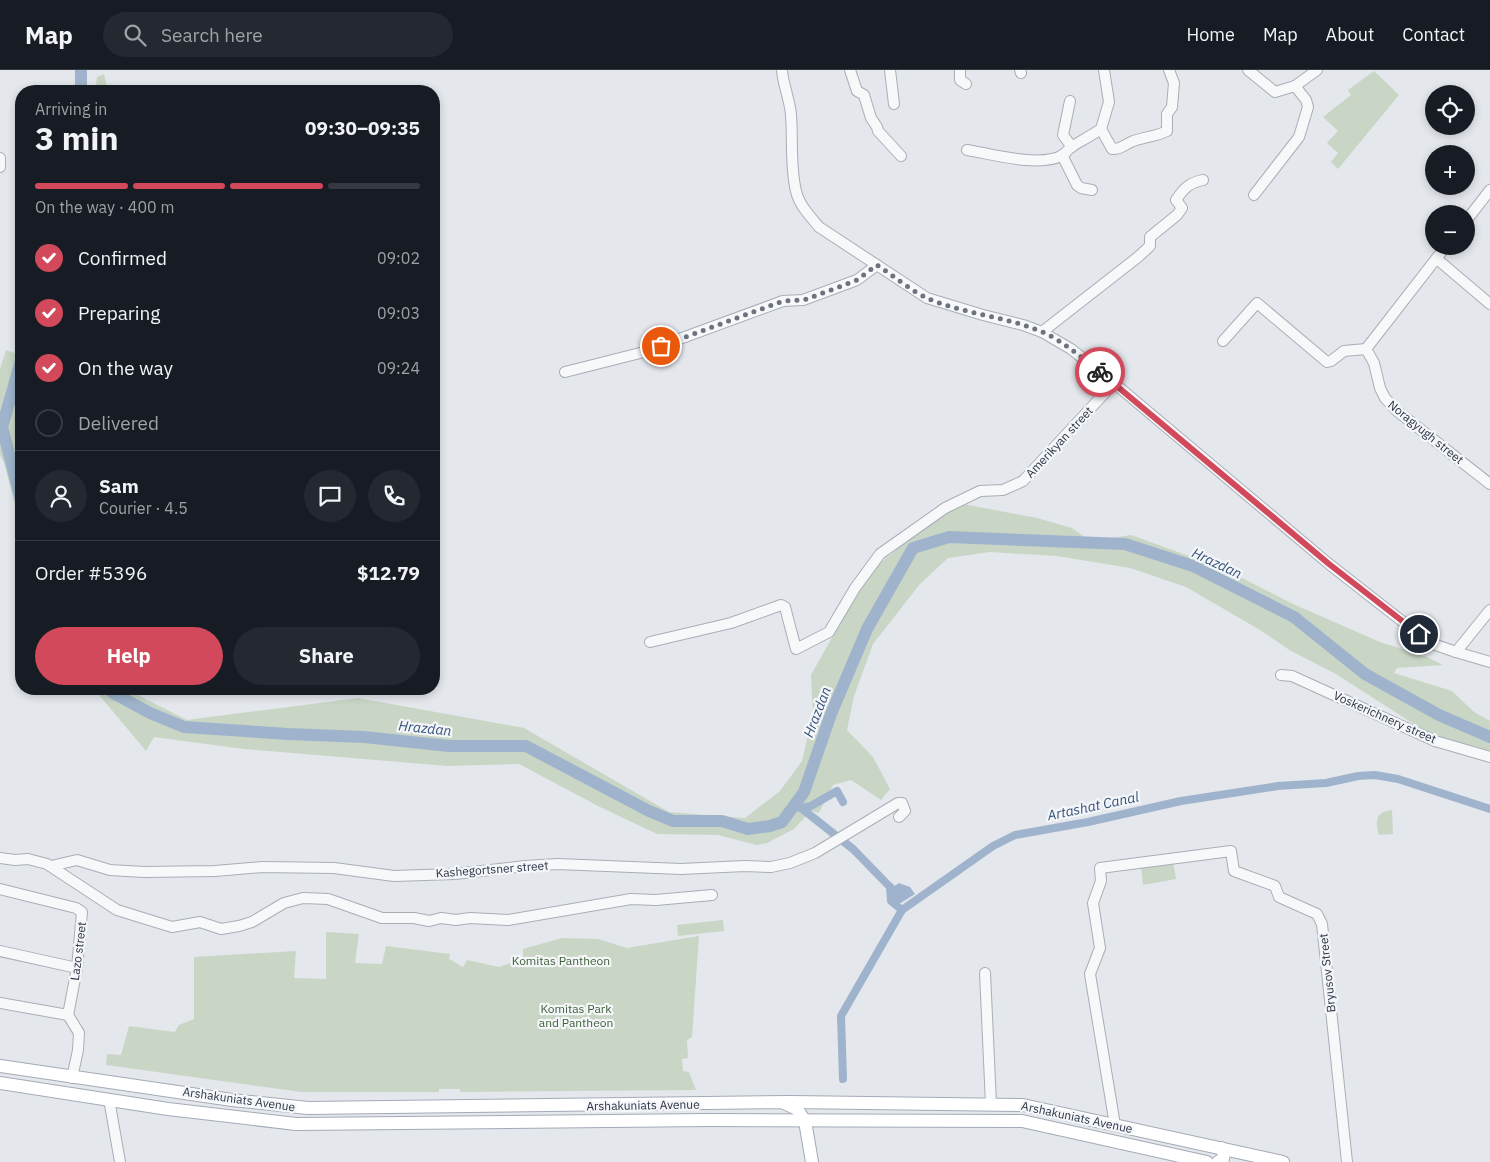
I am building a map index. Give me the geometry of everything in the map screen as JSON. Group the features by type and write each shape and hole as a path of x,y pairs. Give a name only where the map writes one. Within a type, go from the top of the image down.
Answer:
{"main road":[{"name":"Arshakuniats Avenue","path":"0,1067 166,1089 232,1100 308,1108 784,1103 1023,1105 1221,1148 1249,1158 1283,1162"},
{"path":"0,1067 2,1075 0,1081"},
{"path":"28,1087 23,1078 24,1075 31,1072"},
{"name":"Arshakuniats Avenue","path":"0,1081 168,1109 296,1124 710,1120 1022,1122 1207,1162"},
{"path":"784,1103 797,1109 805,1121 812,1162"},
{"path":"805,1121 816,1109 826,1104"},
{"path":"1022,1122 1017,1116 1017,1111 1023,1105"},
{"path":"808,1141 825,1120"},
{"path":"1218,1162 1223,1159 1224,1154 1221,1148"}],"street":[{"path":"782,70 783,82 791,112 796,192 806,212 819,226 927,298 983,316 1023,325 1042,332 1071,350 1114,383 1329,564 1430,643 1490,662"},
{"path":"850,70 857,91 864,95 871,118 878,131 901,156"},
{"path":"890,70 894,104"},
{"path":"1104,70 1108,102 1101,129 1112,149 1117,150 1132,142 1157,136 1166,131 1167,114 1172,106 1174,83 1169,70"},
{"path":"1248,70 1276,92 1295,86 1317,70"},
{"path":"960,72 960,80 966,84"},
{"path":"1254,195 1300,137 1308,107 1306,100 1295,86"},
{"path":"1070,101 1063,135 1072,147"},
{"path":"967,150 1017,159 1039,160 1062,155 1101,129"},
{"path":"1062,155 1077,185 1081,188 1092,190"},
{"path":"0,158 0,168"},
{"path":"1042,332 1144,252 1150,246 1150,237 1177,215 1182,208 1176,200 1184,187 1203,180"},
{"path":"1475,209 1490,190"},
{"path":"1223,342 1257,303 1327,362 1344,351 1366,349 1440,255"},
{"path":"1437,259 1490,304"},
{"path":"566,372 644,352 783,301 804,300 857,280 877,265"},
{"name":"Noragyugh street","path":"1366,349 1374,363 1380,388 1385,398 1397,411 1490,484"},
{"name":"Amerikyan street","path":"650,642 731,623 781,605 785,607 796,649 829,632 855,588 880,554 945,508 980,491 1003,490 1023,481 1114,383"},
{"path":"1456,652 1490,610"},
{"name":"Voskerichnery street","path":"1281,675 1292,676 1435,741 1490,757"},
{"name":"Kashegortsner street","path":"51,866 77,860 110,870 177,873 263,867 334,868 394,876 455,874 557,864 681,869 745,866 771,867 790,863 816,853 898,803 902,803 905,811 899,817"},
{"name":"Bryusov Street","path":"1115,1125 1090,974 1100,948 1093,903 1101,881 1100,868 1230,851 1234,871 1275,886 1279,897 1317,914 1322,924 1347,1162"},
{"name":"Kashegortsner street","path":"0,858 28,859 51,866 70,881 83,887 117,910 172,927 200,922 220,929 239,926 252,922 284,903 303,898 328,899 382,918 429,921 442,918 456,920 470,918 508,920 630,899 656,900 712,895"},
{"name":"Lazo street","path":"0,889 81,910 83,916 77,968 68,1016"},
{"path":"0,951 77,968"},
{"path":"985,973 992,1104"},
{"path":"0,1003 68,1016 79,1033 78,1050 72,1078"},
{"path":"109,1100 120,1162"}],"green space":[{"path":"1374,71 1399,95 1338,169 1331,162 1338,153 1327,143 1338,131 1323,117 1351,95 1348,90"},
{"path":"104,74 107,85 96,85 97,77"},
{"path":"6,350 15,353 15,504 4,463 0,455 0,369"},
{"path":"963,504 1037,518 1072,528 1086,538 1106,539 1131,535 1222,568 1293,604 1380,642 1427,657 1443,665 1397,668 1394,673 1452,691 1474,712 1490,721 1490,755 1437,739 1336,674 1291,651 1260,630 1186,587 1130,568 1057,556 990,552 948,558 920,584 873,644 854,696 847,730 873,757 890,789 881,800 851,780 833,785 819,813 811,811 794,829 767,843 757,845 718,835 657,834 598,806 519,764 447,766 244,749 154,737 146,751 99,695 138,695 187,720 358,698 524,728 669,812 745,818 780,791 802,761 813,714 811,675 852,602 878,565 932,521"},
{"path":"1392,810 1393,834 1379,835 1377,821 1379,815"},
{"path":"1173,862 1176,879 1143,885 1141,867"},
{"path":"723,920 724,931 678,936 677,925"},
{"name":"Komitas Park and Pantheon","path":"326,932 359,934 355,963 382,964 386,946 450,954 449,959 463,967 467,960 499,967 523,959 523,949 562,938 598,939 627,948 699,936 692,1037 687,1040 688,1058 682,1059 683,1071 689,1072 696,1090 460,1092 460,1089 439,1089 439,1092 301,1092 106,1065 107,1054 121,1055 129,1026 175,1032 179,1025 194,1019 194,957 296,951 294,978 326,979"}],"water":[{"path":"899,883 910,887 915,894 899,904 895,902 892,893 893,887"}],"waterway":[{"name":"Hrazdan","path":"81,70 81,85"},
{"name":"Hrazdan","path":"15,382 2,427 15,477"},
{"name":"Hrazdan","path":"117,695 150,713 184,727 364,737 449,746 526,746 649,811 673,821 722,821 748,829 770,826 782,822 804,792 831,714 867,629 913,548 949,537 1125,544 1193,566 1294,617 1365,674 1439,715 1490,737"},
{"name":"Artashat Canal","path":"843,1079 841,1016 902,910 993,846 1015,835 1088,822 1181,801 1278,786 1326,783 1358,776 1375,775 1398,779 1490,809"},
{"path":"801,808 811,806 837,791 843,802"},
{"path":"796,804 853,849 892,889 900,893"},
{"path":"890,887 891,901 902,910"}],"way so far":[{"path":"661,346 783,301 804,300 857,280 877,265 927,298 1042,332 1071,350 1100,372"}],"route":[{"path":"1100,372 1329,564 1419,634"}],"park label":[{"name":"Komitas Pantheon","path":"561,960"}]}
